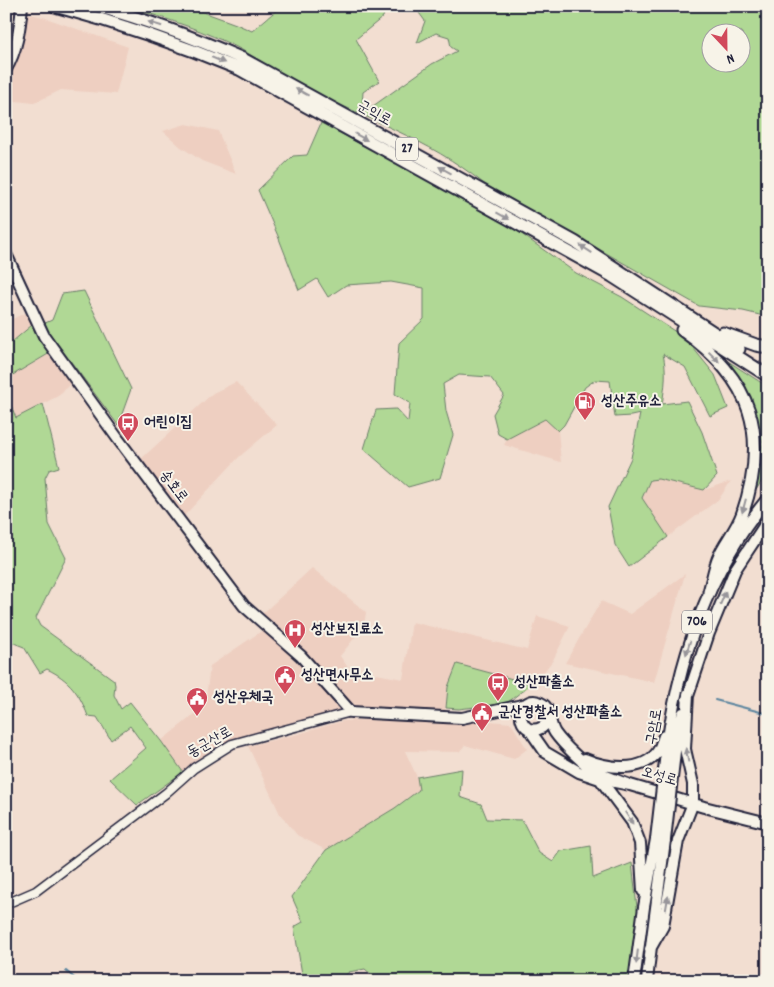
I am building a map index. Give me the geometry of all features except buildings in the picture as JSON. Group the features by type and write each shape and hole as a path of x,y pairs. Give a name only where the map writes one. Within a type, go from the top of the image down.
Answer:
{"highway":[{"name":"군익로","path":"56,6 115,22 239,69 591,265"},
{"name":"군익로","path":"97,6 162,26 242,59 576,242 700,324"},
{"name":"27","path":"591,265 612,276 768,376"},
{"path":"591,265 699,343 724,367 746,399 754,430 756,453 754,468 741,516 718,559 709,592"},
{"name":"27","path":"700,324 756,345 768,347"},
{"path":"700,324 768,367"}],"main road":[{"path":"6,70 11,62 17,38 22,6"},
{"name":"송호로","path":"6,254 44,336 118,439 244,606 302,656 351,712"},
{"name":"구암로","path":"647,981 669,761 671,721 687,648 709,592 724,562 768,498"},
{"name":"구암로","path":"669,761 708,633 735,570 768,520"},
{"path":"650,949 663,926 678,841 693,803 693,784 685,749 688,694"},
{"path":"521,720 521,711 526,704 534,701 540,702 545,706 549,715 548,721 543,728 529,729"},
{"name":"동군산로","path":"351,712 462,718 526,704"},
{"path":"496,710 521,720 545,752"},
{"path":"548,721 554,732 585,764 596,772 630,784"},
{"path":"568,746 601,766 619,768 632,766 651,759 658,751 671,721"},
{"path":"545,752 554,732"},
{"name":"오성로","path":"545,752 579,772 600,780 630,784 768,823"},
{"path":"600,780 632,822 640,843 644,906"},
{"name":"구암로","path":"634,981 644,906 661,840"}],"street":[{"name":"동군산로","path":"6,904 36,891 166,793 194,768 232,744 351,712"}],"shaded area":[{"path":"6,6 9,6 16,15 6,48"},
{"path":"26,13 43,17 128,47 116,94 61,90 34,103 6,100 6,69"},
{"path":"186,124 218,131 236,174 202,161 181,147 163,131"},
{"path":"25,313 32,325 6,347 6,319 10,320"},
{"path":"50,353 70,384 58,396 16,418 6,392 6,379"},
{"path":"236,382 277,425 239,457 183,517 141,459 213,393"},
{"path":"545,419 558,431 561,462 504,445 507,439"},
{"path":"658,479 704,490 731,481 719,499 668,537 642,498 650,480"},
{"path":"312,568 366,612 364,626 340,656 349,669 403,679 412,622 527,650 537,616 570,626 553,660 540,677 531,684 457,665 448,687 445,713 352,709 261,615"},
{"path":"685,574 654,682 565,663 601,601 630,614"},
{"path":"263,630 316,680 341,710 246,735 208,753 183,772 161,741 205,706 210,666"},
{"path":"479,720 511,723 527,749 514,759 465,745 459,752 405,751 417,777 419,790 395,808 326,850 297,835 280,814 248,746 343,721 455,722"}],"green space":[{"path":"122,6 187,6 252,31 279,6 386,6 383,17 356,39 379,81 363,92 362,106 366,111 432,64 457,51 451,47 449,37 436,33 417,43 425,21 414,6 768,6 768,317 743,311 699,306 483,183 441,154 418,141 325,98 226,42 162,17"},
{"path":"321,123 499,218 576,273 622,297 685,338 715,375 728,408 710,416 685,367 663,354 665,379 662,404 687,401 702,432 717,476 704,490 658,479 650,480 642,498 668,537 629,567 615,545 608,507 631,458 640,414 615,417 610,381 595,380 585,387 564,425 558,431 545,419 507,439 498,434 493,414 504,395 490,377 459,375 443,384 446,411 453,435 440,478 408,487 364,449 376,410 396,409 408,422 410,403 395,394 399,343 424,319 424,288 391,282 346,285 328,297 317,279 299,290 258,190 293,156 307,155"},
{"path":"84,291 131,389 118,425 43,324 52,320 62,294"},
{"path":"32,325 50,353 6,379 6,347"},
{"path":"720,356 768,387 768,471 756,490 763,443 745,385"},
{"path":"6,392 16,418 43,404 59,467 49,470 45,478 49,524 66,558 36,618 40,626 114,680 114,695 121,709 130,702 183,772 137,805 110,779 146,748 130,726 111,740 97,717 88,716 81,700 68,683 47,669 40,673 24,647 6,640"},
{"path":"457,664 531,684 507,703 459,709 446,708 448,687"},
{"path":"462,769 460,797 481,804 487,819 522,820 539,853 553,862 561,851 591,846 593,878 632,863 638,916 629,981 379,981 365,969 349,972 339,981 310,981 302,974 294,927 303,922 292,897 326,850 395,808 419,790 417,777"}],"waterway":[{"path":"715,700 768,714"},
{"path":"66,971 78,981"}],"place":[{"name":"성산주유소","path":"585,421"},
{"name":"어린이집","path":"128,442"},
{"name":"성산보진료소","path":"295,649"},
{"name":"성산면사무소","path":"285,695"},
{"name":"성산파출소","path":"498,702"},
{"name":"성산우체국","path":"197,717"},
{"name":"군산경찰서 성산파출소","path":"482,732"}]}
